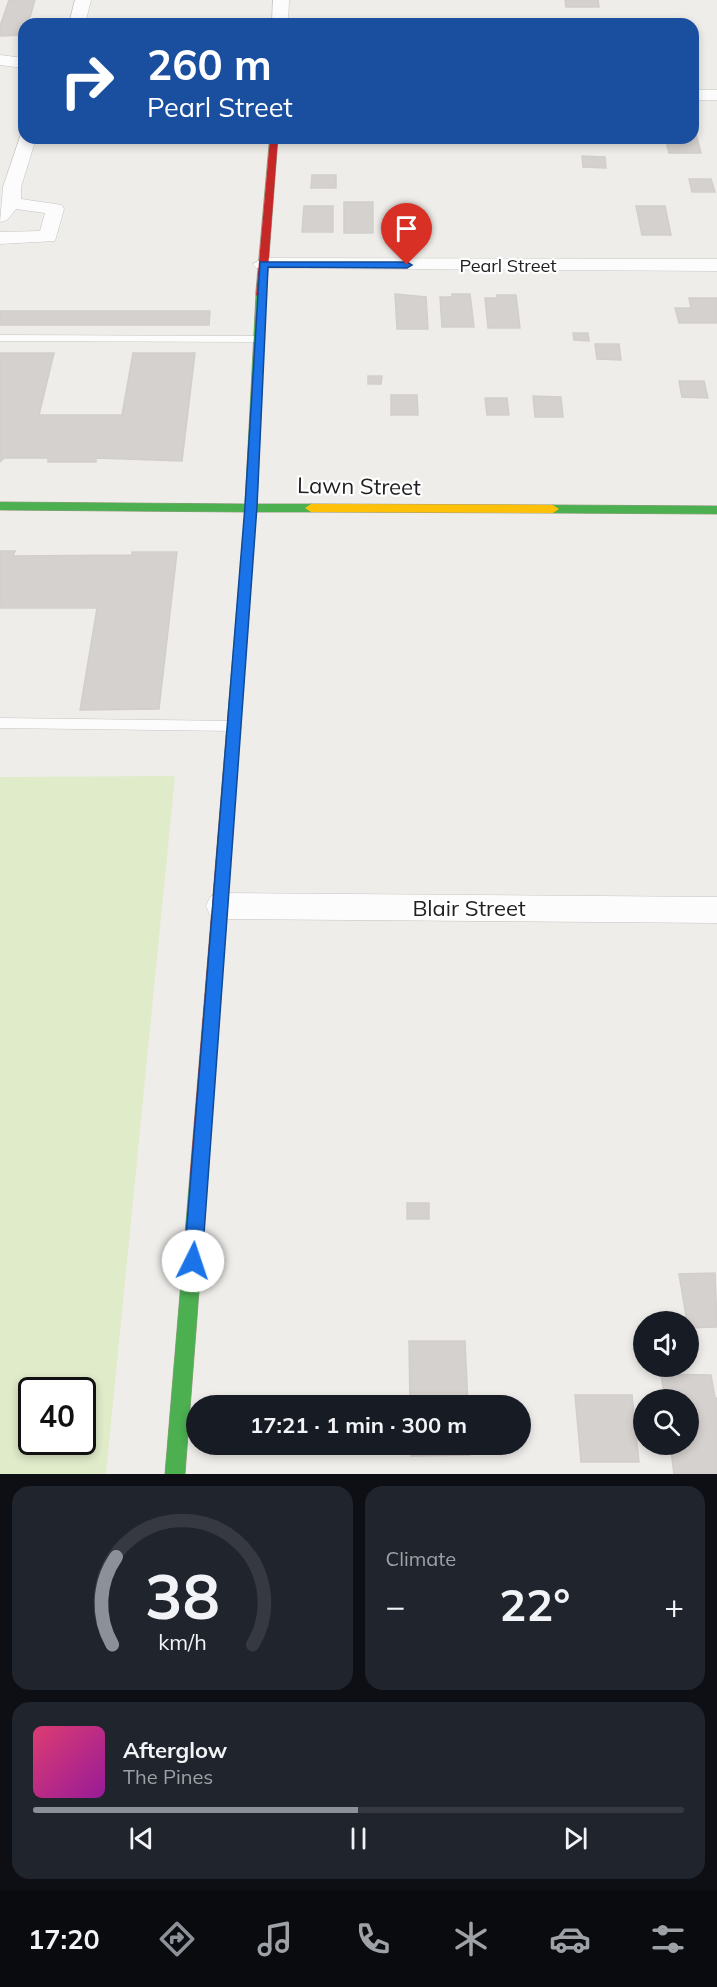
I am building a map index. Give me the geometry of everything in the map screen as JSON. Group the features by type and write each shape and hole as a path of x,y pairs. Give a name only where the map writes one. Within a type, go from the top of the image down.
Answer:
{"street":[{"path":"78,18 83,0"},
{"path":"280,18 281,0"},
{"path":"0,60 18,62"},
{"path":"699,95 717,95"},
{"path":"0,238 48,237 54,209 6,210 25,144"},
{"path":"175,1474 235,726 251,506 263,264 273,144"},
{"name":"Pearl Street","path":"263,264 717,265"},
{"name":"Lawn Street","path":"0,506 717,510"},
{"name":"Blair Street","path":"221,906 717,910"}],"lane":[{"path":"0,338 260,339"},
{"path":"0,723 235,726"}],"green space":[{"path":"175,776 106,1474 0,1474 0,777"}],"building":[{"path":"9,0 35,0 30,18 18,18 18,35 0,36 0,26"},
{"path":"565,0 598,0 599,7 566,7"},
{"path":"667,144 699,144 701,153 669,153"},
{"path":"582,156 605,157 606,168 583,167"},
{"path":"312,175 336,175 336,188 311,188"},
{"path":"689,179 711,179 715,192 692,192"},
{"path":"344,202 373,202 373,233 344,233"},
{"path":"304,206 333,206 333,232 302,232"},
{"path":"636,206 665,206 671,235 642,235"},
{"path":"395,294 426,297 428,329 397,329"},
{"path":"452,294 470,294 474,327 442,327 440,297 452,297"},
{"path":"497,295 516,295 520,328 488,328 485,298 497,298"},
{"path":"689,298 717,298 717,323 679,323 675,308 691,308"},
{"path":"0,311 210,311 209,325 0,325"},
{"path":"573,333 588,333 589,341 574,340"},
{"path":"595,344 619,344 621,360 597,359"},
{"path":"0,353 54,353 39,415 122,415 133,353 195,353 182,461 96,458 96,462 48,462 48,458 4,458 0,462"},
{"path":"368,376 382,376 381,384 368,384"},
{"path":"679,381 704,381 708,398 682,397"},
{"path":"391,395 417,395 418,415 391,415"},
{"path":"533,396 561,397 563,417 535,417"},
{"path":"485,398 507,398 509,415 487,415"},
{"path":"0,551 15,551 13,556 132,555 132,552 177,552 159,709 80,710 97,608 0,608"},
{"path":"407,1203 429,1203 429,1219 407,1219"},
{"path":"715,1273 717,1327 699,1328 699,1311 685,1311 679,1274"},
{"path":"409,1341 465,1341 467,1395 410,1395"},
{"path":"711,1375 715,1398 717,1398 717,1474 674,1474 671,1455 699,1455 699,1389 663,1389 661,1377"},
{"path":"575,1395 632,1395 633,1455 638,1455 639,1462 581,1462"},
{"path":"411,1455 470,1455 411,1456"}],"traffic: fast":[{"path":"230,773 251,506 261,295"},
{"path":"0,506 311,508"},
{"path":"553,509 717,510"},
{"path":"175,1474 199,1174"}],"traffic: slow":[{"path":"311,508 553,509"}],"traffic: jam":[{"path":"261,295 274,144"},
{"path":"199,1174 230,773"}],"route":[{"path":"193,1261 251,506 263,264 407,265"}]}
